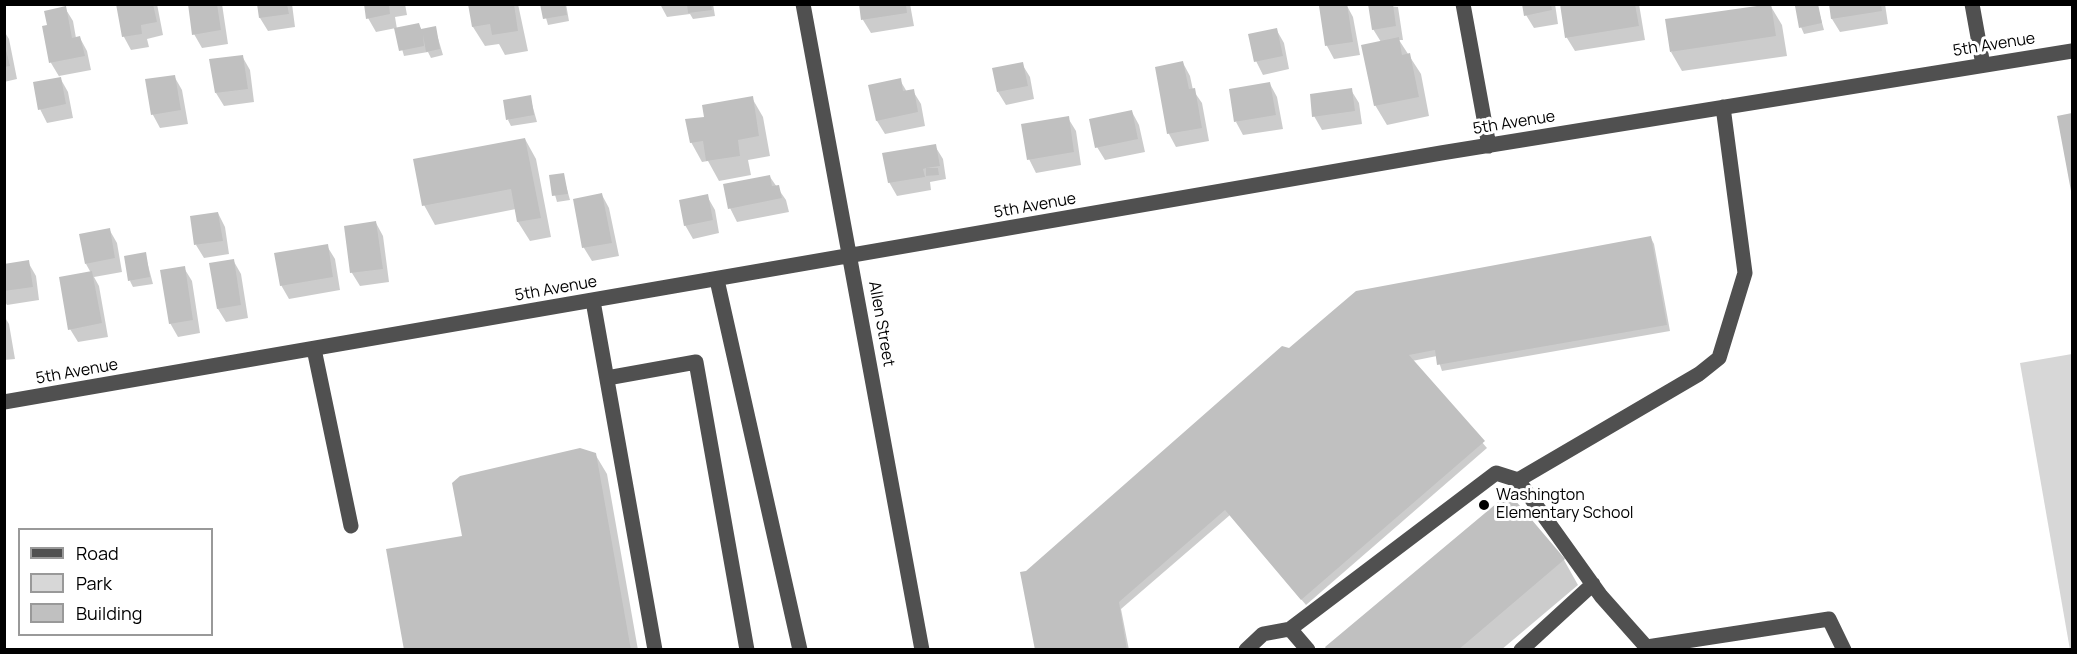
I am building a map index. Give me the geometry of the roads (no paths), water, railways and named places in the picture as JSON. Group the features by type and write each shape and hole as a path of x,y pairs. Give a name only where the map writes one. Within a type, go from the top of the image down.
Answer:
{"street":[{"name":"Allen Street","path":"803,4 922,650"},
{"path":"1463,4 1489,146"},
{"path":"1972,4 1983,65"},
{"name":"5th Avenue","path":"4,402 1489,146 2073,51"},
{"path":"1518,480 1699,374 1719,358 1744,273 1724,107"},
{"path":"717,280 800,650"},
{"path":"593,301 656,650"},
{"path":"314,349 351,526"},
{"path":"607,378 696,362 747,650"},
{"path":"1246,650 1263,634 1290,629 1496,473 1518,480 1593,584 1648,648 1829,619 1844,650"},
{"path":"1521,650 1593,584"},
{"path":"1290,629 1308,650"}],"place":[{"name":"Washington Elementary School","path":"1484,505"}]}
